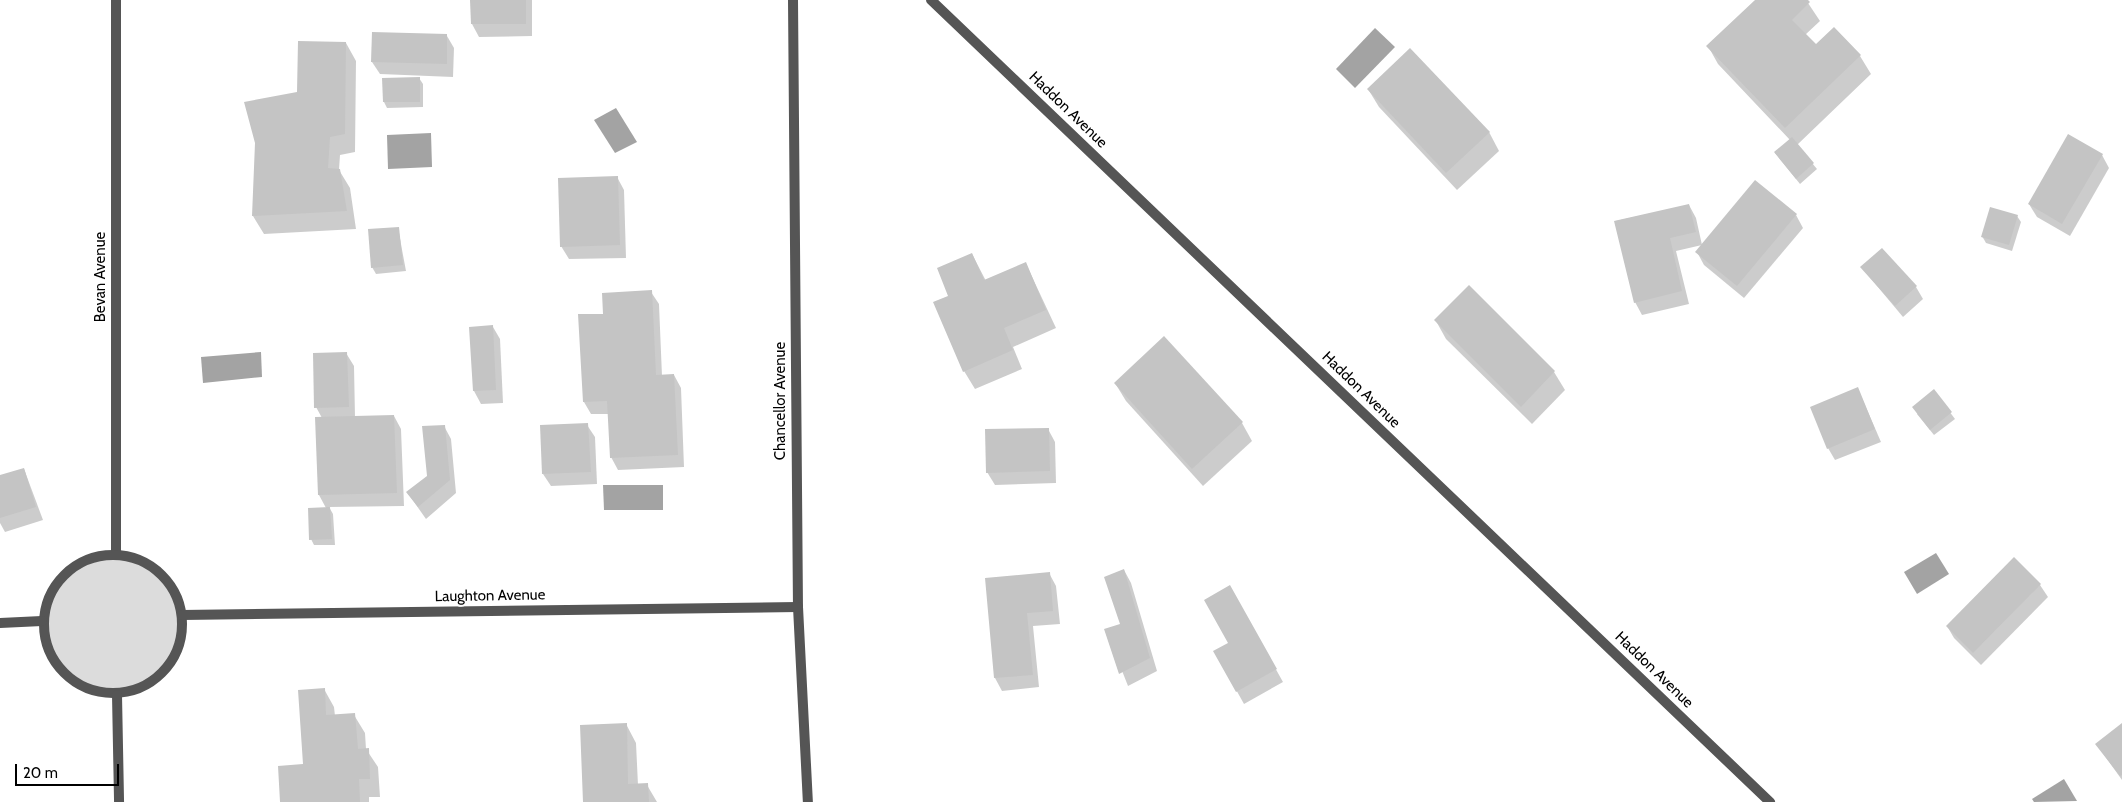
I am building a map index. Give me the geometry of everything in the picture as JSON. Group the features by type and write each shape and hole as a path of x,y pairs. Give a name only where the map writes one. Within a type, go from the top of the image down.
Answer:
{"street":[{"name":"Bevan Avenue","path":"116,0 116,554"},
{"name":"Chancellor Avenue","path":"793,0 798,607 808,802"},
{"name":"Haddon Avenue","path":"931,0 1770,802"},
{"path":"116,554 147,563 171,584 182,615 180,644 167,669 145,687 117,695 88,691 64,675 47,650 42,621 53,586 80,561 116,554"},
{"name":"Laughton Avenue","path":"182,615 798,607"},
{"path":"0,622 42,621"},
{"path":"117,695 119,802"}],"shaded area":[{"path":"1375,28 1395,47 1355,88 1336,69"},
{"path":"616,108 637,142 615,153 594,120"},
{"path":"431,133 432,167 388,169 387,135"},
{"path":"261,352 262,377 203,383 201,357"},
{"path":"603,485 663,485 663,510 604,510"},
{"path":"1936,553 1949,574 1917,594 1904,572"},
{"path":"113,555 127,556 140,560 152,566 162,575 171,585 177,597 181,610 181,638 177,651 171,663 162,673 152,682 140,688 127,692 113,693 99,692 86,688 74,682 64,673 55,663 49,651 45,638 44,624 45,610 49,597 55,585 64,575 74,566 86,560 99,556"},
{"path":"2064,779 2077,801 2034,802 2032,799"}],"building":[{"path":"470,0 526,0 526,24 471,24"},
{"path":"1755,0 1808,0 1810,2 1792,20 1816,44 1834,27 1861,55 1785,128 1706,46"},
{"path":"372,32 447,34 447,64 371,62"},
{"path":"298,41 346,42 345,134 330,137 328,168 340,169 347,211 252,216 255,143 244,102 297,92"},
{"path":"1410,48 1490,132 1446,173 1367,89"},
{"path":"420,77 420,102 383,102 382,78"},
{"path":"2068,134 2103,154 2062,224 2028,204"},
{"path":"1792,137 1814,163 1796,179 1774,152"},
{"path":"618,176 620,245 560,247 558,178"},
{"path":"1755,180 1797,214 1737,286 1695,252"},
{"path":"1689,204 1696,232 1670,238 1682,291 1634,303 1614,221"},
{"path":"1990,207 2018,215 2009,245 1981,237"},
{"path":"399,227 403,265 371,268 368,229"},
{"path":"1882,248 1917,286 1895,306 1860,267"},
{"path":"972,253 984,280 1026,262 1046,310 1004,328 1013,350 963,372 933,302 948,296 937,268"},
{"path":"1469,285 1555,371 1521,407 1434,320"},
{"path":"652,290 656,375 674,374 678,455 610,458 607,401 583,402 578,314 603,314 602,293"},
{"path":"493,325 496,390 473,391 469,327"},
{"path":"1164,336 1243,422 1192,469 1114,383"},
{"path":"347,352 349,407 314,408 313,353"},
{"path":"1858,387 1875,429 1827,449 1810,407"},
{"path":"1934,389 1952,412 1930,430 1912,407"},
{"path":"394,415 397,493 318,495 315,417"},
{"path":"588,423 591,472 542,474 540,425"},
{"path":"445,425 450,480 418,507 406,492 427,476 422,426"},
{"path":"1049,428 1050,471 986,473 985,429"},
{"path":"24,468 36,507 0,518 0,475"},
{"path":"330,507 332,539 309,540 308,508"},
{"path":"2014,557 2041,584 1973,653 1946,626"},
{"path":"1124,569 1150,658 1119,674 1104,629 1120,624 1104,577"},
{"path":"1050,572 1053,611 1027,613 1033,675 994,678 985,578"},
{"path":"1230,585 1277,669 1236,692 1213,651 1228,643 1204,600"},
{"path":"325,688 326,715 355,713 358,749 369,748 370,779 359,779 360,802 280,802 278,766 303,764 298,690"},
{"path":"627,723 628,784 648,783 649,802 583,802 580,725"},
{"path":"2122,723 2122,775 2120,776 2095,744"}]}
